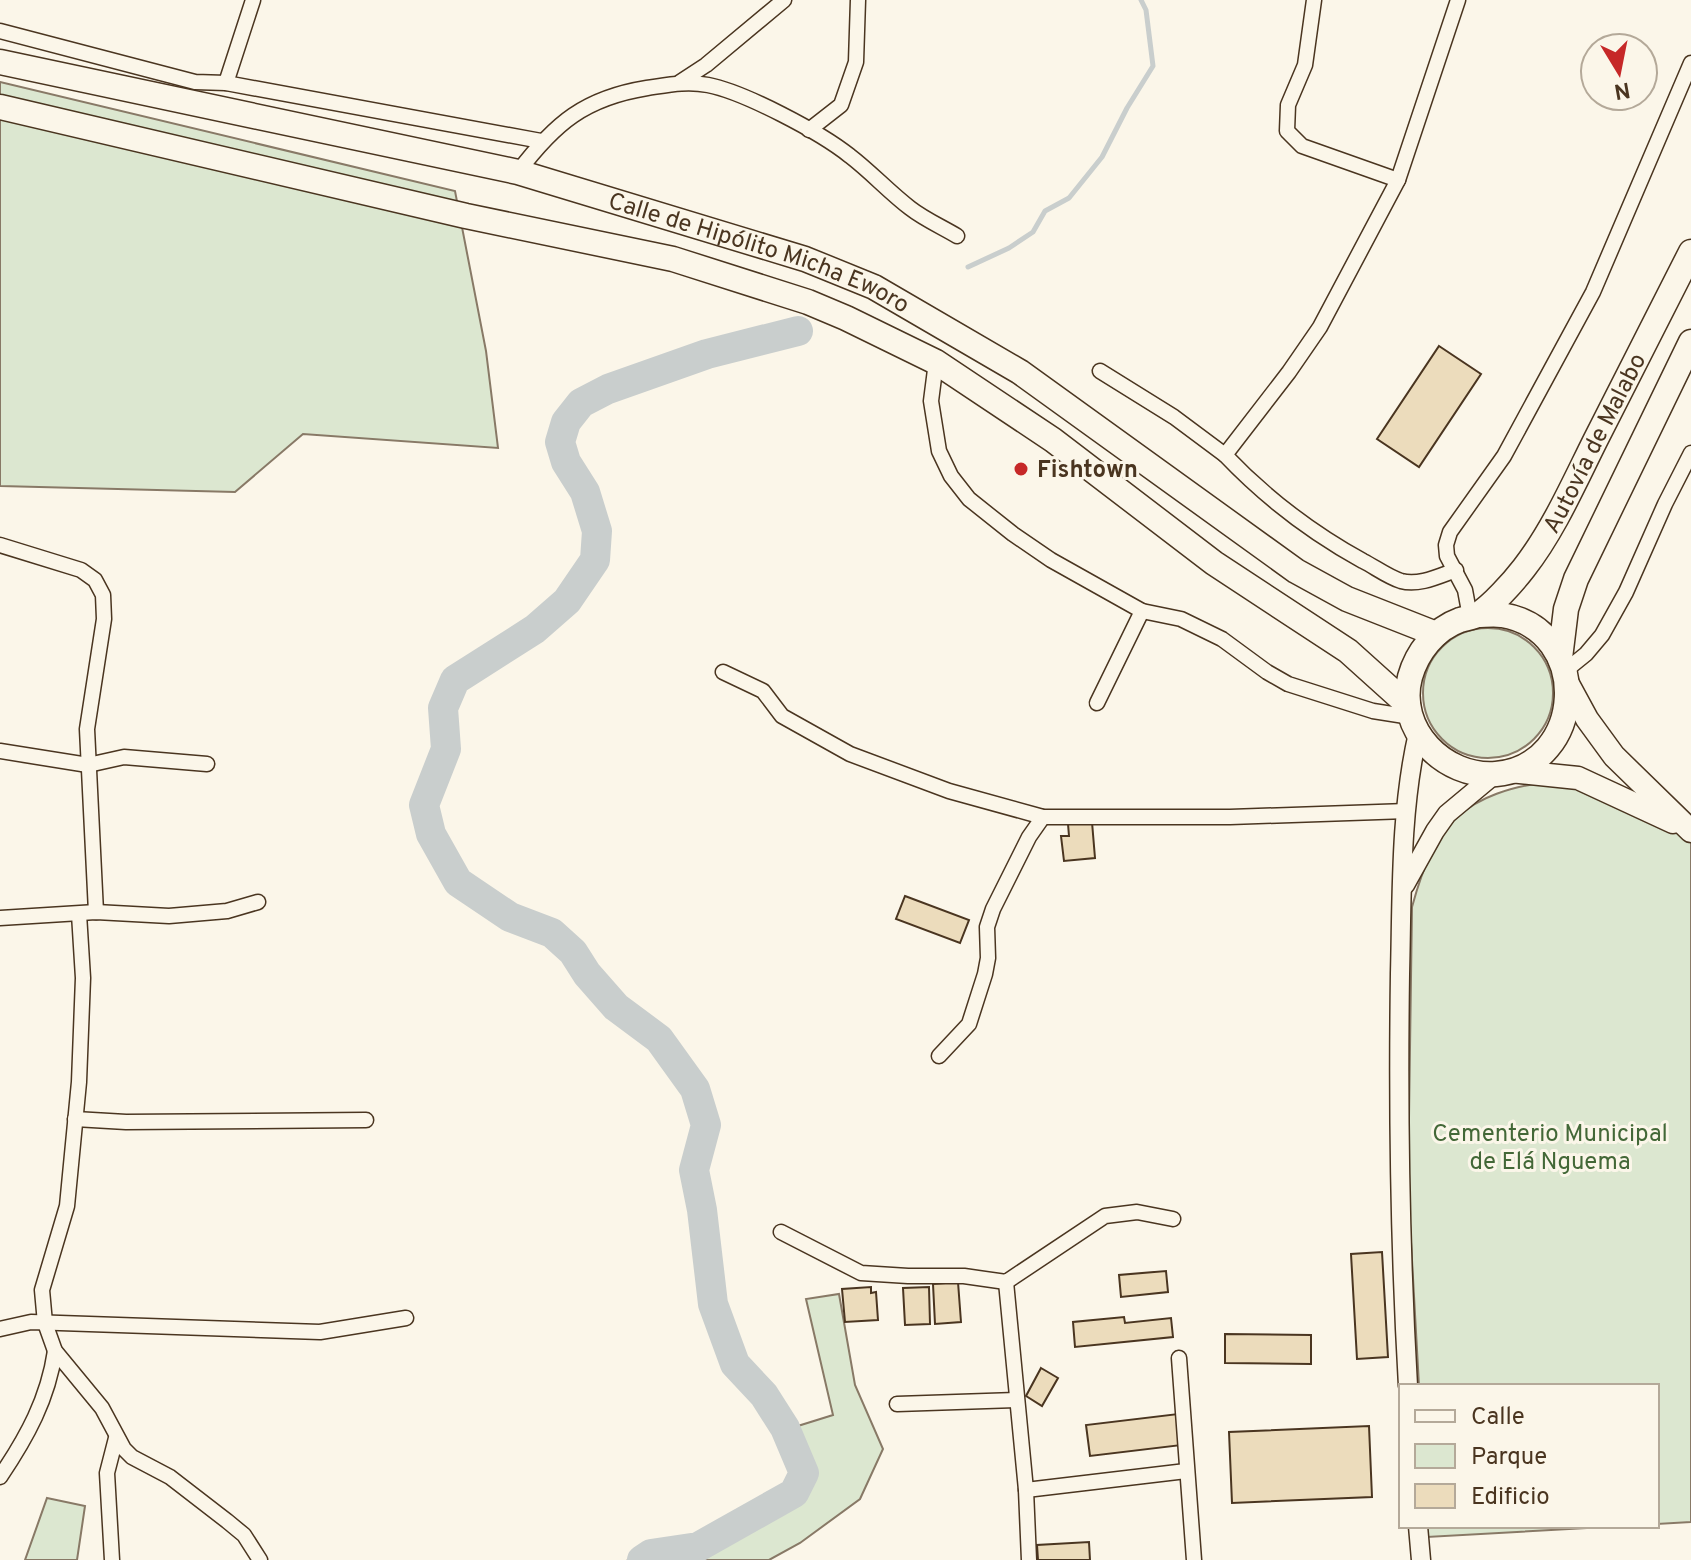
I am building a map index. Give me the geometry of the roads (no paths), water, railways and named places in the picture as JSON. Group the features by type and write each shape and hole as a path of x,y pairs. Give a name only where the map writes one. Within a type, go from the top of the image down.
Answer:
{"main road":[{"name":"Calle de Hipólito Micha Eworo","path":"0,62 518,172 805,259 874,287 1020,372 1296,571 1347,599 1436,634"},
{"name":"Calle de Hipólito Micha Eworo","path":"0,107 466,216 673,259 808,302 880,333 936,362 1053,440 1214,563 1348,651 1412,718"},
{"name":"Autovía de Malabo","path":"1474,616 1525,567 1550,526 1691,252"},
{"name":"Autovía de Malabo","path":"1564,671 1566,609 1576,579 1691,342"},
{"path":"1502,615 1526,623 1545,638 1587,719 1614,756 1688,829 1578,778 1503,772 1472,773 1451,765 1432,751 1412,718 1409,679 1419,654 1436,634 1459,620 1502,615"},
{"path":"1503,772 1536,759 1555,738 1566,713 1564,671"}],"street":[{"path":"226,83 253,0"},
{"path":"680,82 706,65 784,0"},
{"path":"809,130 841,105 856,62 858,0"},
{"path":"1314,0 1305,65 1288,105 1287,131 1302,146 1398,180"},
{"path":"1225,455 1320,327 1398,180 1458,0"},
{"path":"0,31 195,82 226,83 541,141"},
{"path":"1474,616 1456,570 1447,556 1450,532 1504,456 1593,292 1691,63"},
{"path":"518,172 541,141 558,126 602,98 680,82 708,85 740,94 847,153 911,209 957,236"},
{"path":"936,362 931,401 939,451 951,476 969,499 1051,560 1142,611 1181,619 1222,639 1288,684 1373,711 1412,718 1402,891 1398,1090 1400,1245 1408,1384"},
{"path":"1100,371 1174,417 1225,455 1281,508 1338,547 1409,582 1456,570"},
{"path":"1564,671 1586,654 1602,635 1626,592 1691,453"},
{"path":"0,545 81,570 95,580 103,595 104,619 87,729 96,912"},
{"path":"1097,703 1142,611"},
{"path":"723,672 763,691 782,716 850,754 949,791 1043,817 1230,817 1407,811"},
{"path":"0,751 88,765 124,757 207,764"},
{"path":"1402,891 1447,814 1503,772"},
{"path":"939,1056 969,1024 985,974 987,927 993,909 1029,837 1043,817"},
{"path":"0,918 96,912 169,916 227,911 258,902"},
{"path":"79,914 83,978 75,1119 67,1206 42,1290 45,1323 55,1351 102,1408 116,1438 132,1457 170,1477 227,1521 244,1535 260,1560"},
{"path":"75,1119 126,1122 366,1120"},
{"path":"781,1232 861,1273 964,1276 1006,1282 1105,1216 1137,1212 1173,1219"},
{"path":"1006,1282 1026,1490 1029,1560"},
{"path":"0,1329 17,1323 45,1323 320,1332 406,1318"},
{"path":"0,1477 27,1438 47,1389 55,1351"},
{"path":"1179,1358 1194,1560"},
{"path":"897,1404 1016,1400"},
{"path":"112,1560 107,1473 116,1438"},
{"path":"1026,1490 1186,1471"},
{"path":"1418,1528 1421,1560"}],"waterway":[{"path":"968,267 1009,248 1033,232 1045,211 1069,198 1102,157 1153,66 1146,10 1141,0"},
{"path":"642,1560 651,1554 698,1547 794,1493 804,1473 785,1428 764,1395 735,1364 713,1304 694,1170 706,1125 695,1089 659,1039 616,1007 587,974 573,952 552,933 510,917 458,882 431,834 424,805 446,749 443,708 455,680 535,629 567,601 595,560 597,531 585,492 566,462 560,442 566,422 581,403 608,389 707,354 798,331"}],"place":[{"name":"Fishtown","path":"1021,469"}],"park label":[{"name":"Cementerio Municipal de Elá Nguema","path":"1550,1147"}]}
